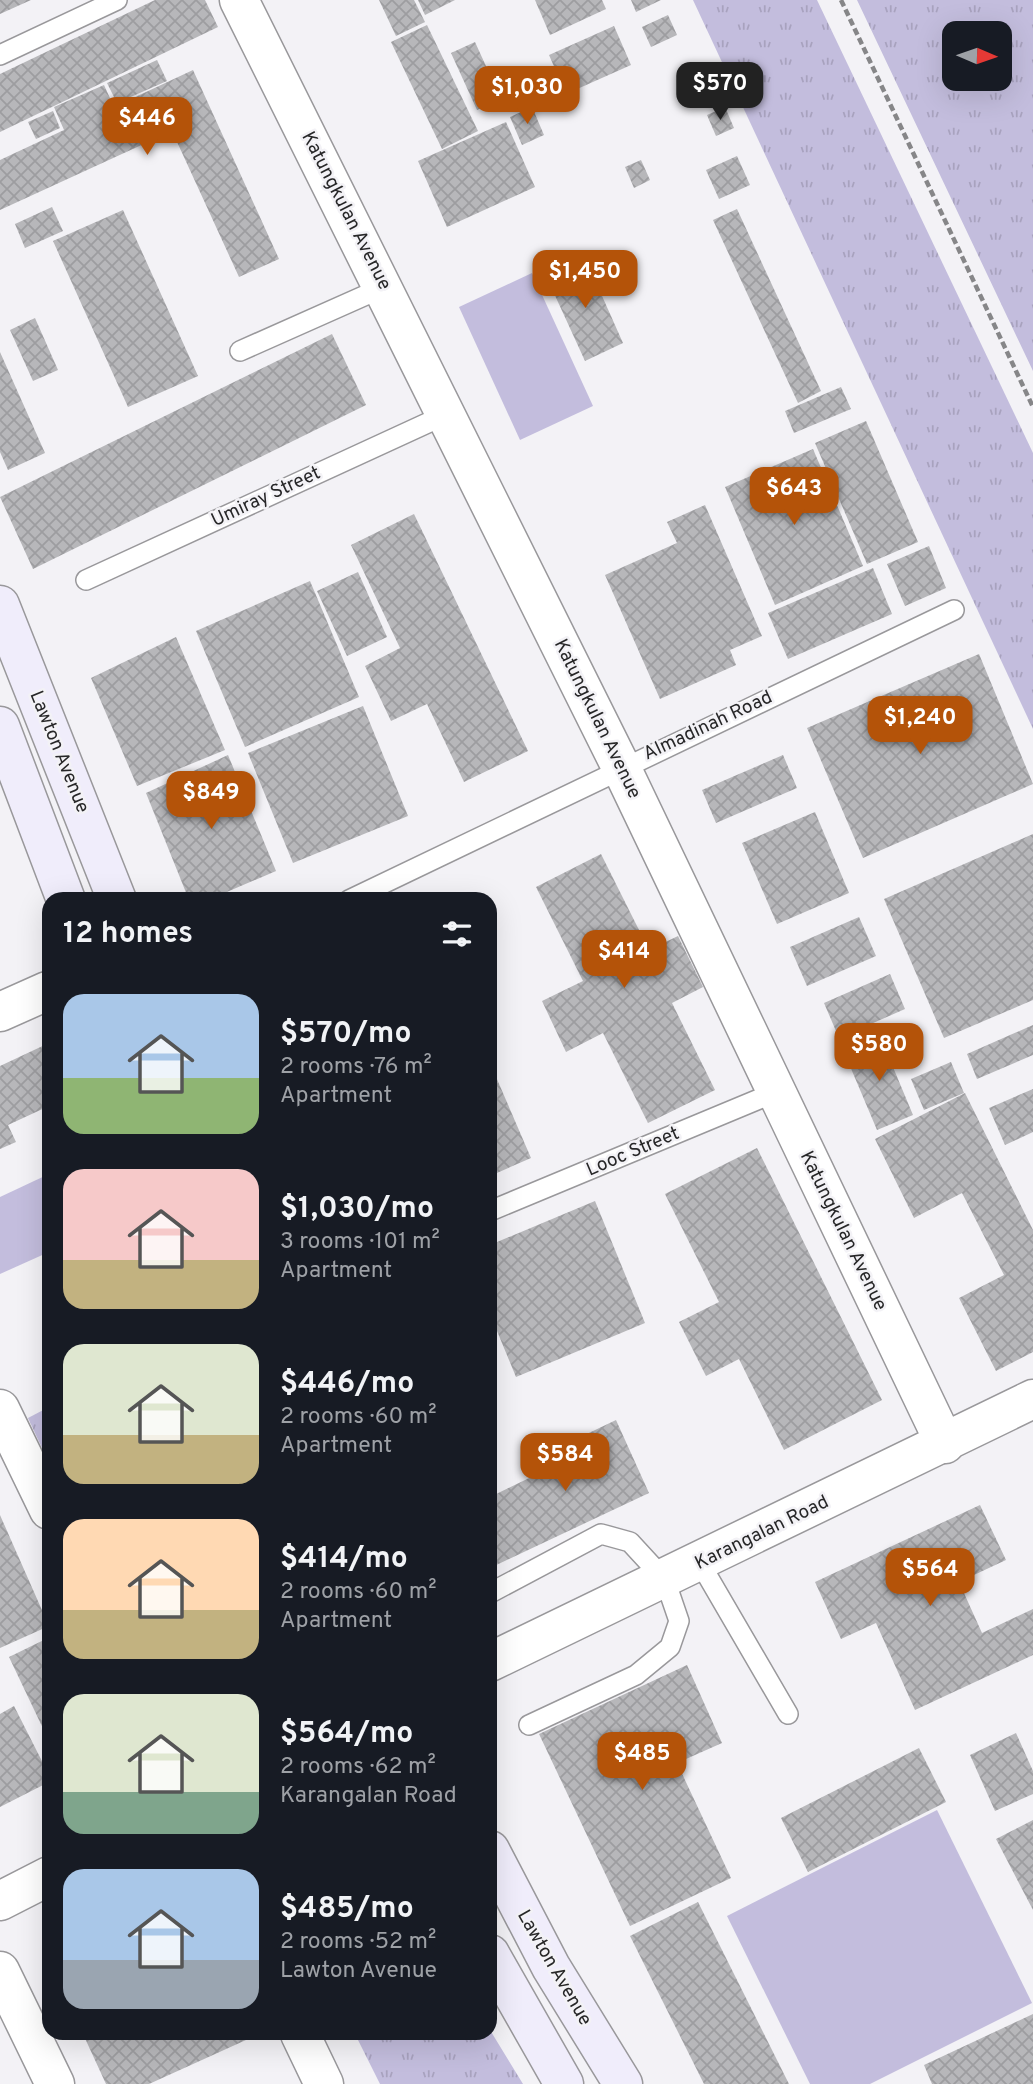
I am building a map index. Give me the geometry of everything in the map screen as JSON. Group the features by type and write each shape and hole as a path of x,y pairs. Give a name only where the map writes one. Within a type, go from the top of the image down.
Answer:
{"main road":[{"name":"Lawton Avenue","path":"0,605 114,892"},
{"path":"0,726 63,892"},
{"name":"Lawton Avenue","path":"497,1863 551,1967 623,2084"},
{"path":"497,1966 564,2084"}],"street":[{"name":"Katungkulan Avenue","path":"239,0 621,767 945,1444"},
{"path":"0,1012 42,993"},
{"name":"Karangalan Road","path":"497,1659 665,1580 1033,1399"},
{"path":"0,1409 42,1496"},
{"path":"0,1900 42,1879"},
{"path":"0,1971 55,2084"},
{"path":"303,2040 324,2084"}],"lane":[{"path":"0,55 117,0"},
{"path":"240,351 384,287"},
{"name":"Umiray Street","path":"86,580 447,414"},
{"name":"Almadinah Road","path":"365,892 621,767 954,610"},
{"name":"Looc Street","path":"497,1208 776,1092"},
{"path":"497,1588 600,1534 630,1542 665,1580 680,1621 670,1647 636,1675 529,1725"},
{"path":"700,1563 788,1714"}],"path":[{"path":"841,0 1033,407"}],"green space":[{"path":"693,0 817,0 1033,453 1033,729"},
{"path":"857,0 1033,0 1033,371"},
{"path":"532,273 593,406 520,440 459,307"},
{"path":"42,1177 42,1255 0,1274 0,1197"},
{"path":"42,1411 42,1448 28,1418"},
{"path":"937,1810 1032,2003 870,2084 810,2084 727,1916"},
{"path":"358,2040 496,2040 523,2084 380,2084"}],"building":[{"path":"0,0 31,0 0,14"},
{"path":"155,0 205,0 218,27 0,132 0,74"},
{"path":"379,0 414,0 425,22 396,36"},
{"path":"418,0 455,0 425,15"},
{"path":"535,0 602,0 606,9 550,35"},
{"path":"631,0 661,0 636,12"},
{"path":"668,15 677,35 651,47 642,27"},
{"path":"427,25 478,131 442,149 391,42"},
{"path":"614,26 631,65 566,94 549,55"},
{"path":"475,42 501,99 477,110 451,53"},
{"path":"157,60 167,81 117,103 107,83"},
{"path":"193,70 279,259 239,277 172,131 0,210 0,160 64,130 54,107 104,85 114,107"},
{"path":"532,107 544,135 522,145 510,117"},
{"path":"725,107 734,128 716,136 707,115"},
{"path":"53,111 60,128 36,139 28,122"},
{"path":"506,122 535,187 447,227 418,161"},
{"path":"737,156 750,185 719,199 706,170"},
{"path":"641,160 650,180 634,188 625,167"},
{"path":"52,207 63,231 25,248 15,224"},
{"path":"737,209 821,391 798,403 713,220"},
{"path":"123,210 198,376 128,407 53,241"},
{"path":"586,260 623,343 585,361 547,278"},
{"path":"35,318 58,370 33,381 10,330"},
{"path":"332,334 366,405 33,569 0,497"},
{"path":"0,352 45,453 8,470 0,452"},
{"path":"841,387 851,409 794,433 785,411"},
{"path":"866,421 918,542 867,564 815,443"},
{"path":"813,449 863,566 775,605 725,487"},
{"path":"705,505 762,636 730,650 736,665 660,699 605,575 677,543 667,522"},
{"path":"414,514 528,751 464,782 427,704 391,721 365,666 400,648 351,545"},
{"path":"929,546 946,588 905,606 887,564"},
{"path":"873,568 892,614 788,659 768,613"},
{"path":"358,572 387,637 347,656 317,591"},
{"path":"310,581 359,697 245,747 196,631"},
{"path":"176,637 225,750 137,786 91,678"},
{"path":"979,654 1033,784 863,858 807,728"},
{"path":"363,706 408,816 293,863 248,753"},
{"path":"228,755 276,871 227,892 186,892 146,793"},
{"path":"783,755 797,788 716,823 702,790"},
{"path":"815,812 849,893 777,924 742,843"},
{"path":"1033,834 1033,1000 944,1038 884,899"},
{"path":"601,854 649,950 678,936 703,987 672,1003 715,1090 648,1123 603,1033 566,1052 542,1001 583,981 536,887"},
{"path":"859,917 876,956 807,986 790,947"},
{"path":"890,974 905,1009 839,1038 824,1003"},
{"path":"1033,1025 1033,1055 977,1079 967,1054"},
{"path":"880,1036 913,1115 877,1130 844,1052"},
{"path":"42,1046 42,1109 8,1125 16,1142 0,1149 0,1066"},
{"path":"951,1062 964,1093 924,1110 911,1079"},
{"path":"497,1079 531,1158 497,1173"},
{"path":"1033,1089 1033,1132 1005,1145 989,1108"},
{"path":"965,1093 1033,1230 1033,1352 996,1371 959,1298 1004,1275 962,1193 914,1218 875,1139"},
{"path":"757,1148 882,1400 784,1450 739,1359 706,1376 679,1322 719,1302 665,1194"},
{"path":"595,1201 645,1323 516,1377 497,1331 497,1242"},
{"path":"616,1420 649,1493 497,1565 497,1494 552,1467 545,1454"},
{"path":"980,1505 1006,1560 959,1582 982,1633 1033,1609 1033,1655 915,1710 876,1623 841,1639 815,1582"},
{"path":"0,1515 42,1610 42,1629 0,1648"},
{"path":"42,1641 42,1726 9,1657"},
{"path":"687,1665 722,1743 677,1763 731,1878 630,1926 539,1734"},
{"path":"14,1706 42,1761 42,1786 0,1807 0,1714"},
{"path":"1016,1733 1033,1771 1033,1794 995,1811 970,1755"},
{"path":"919,1748 946,1802 808,1872 781,1818"},
{"path":"1033,1820 1033,1910 996,1839"},
{"path":"698,1902 789,2084 704,2084 630,1936"},
{"path":"1033,2014 1033,2084 932,2084 924,2065"},
{"path":"86,2040 246,2040 149,2084 106,2084"}]}
